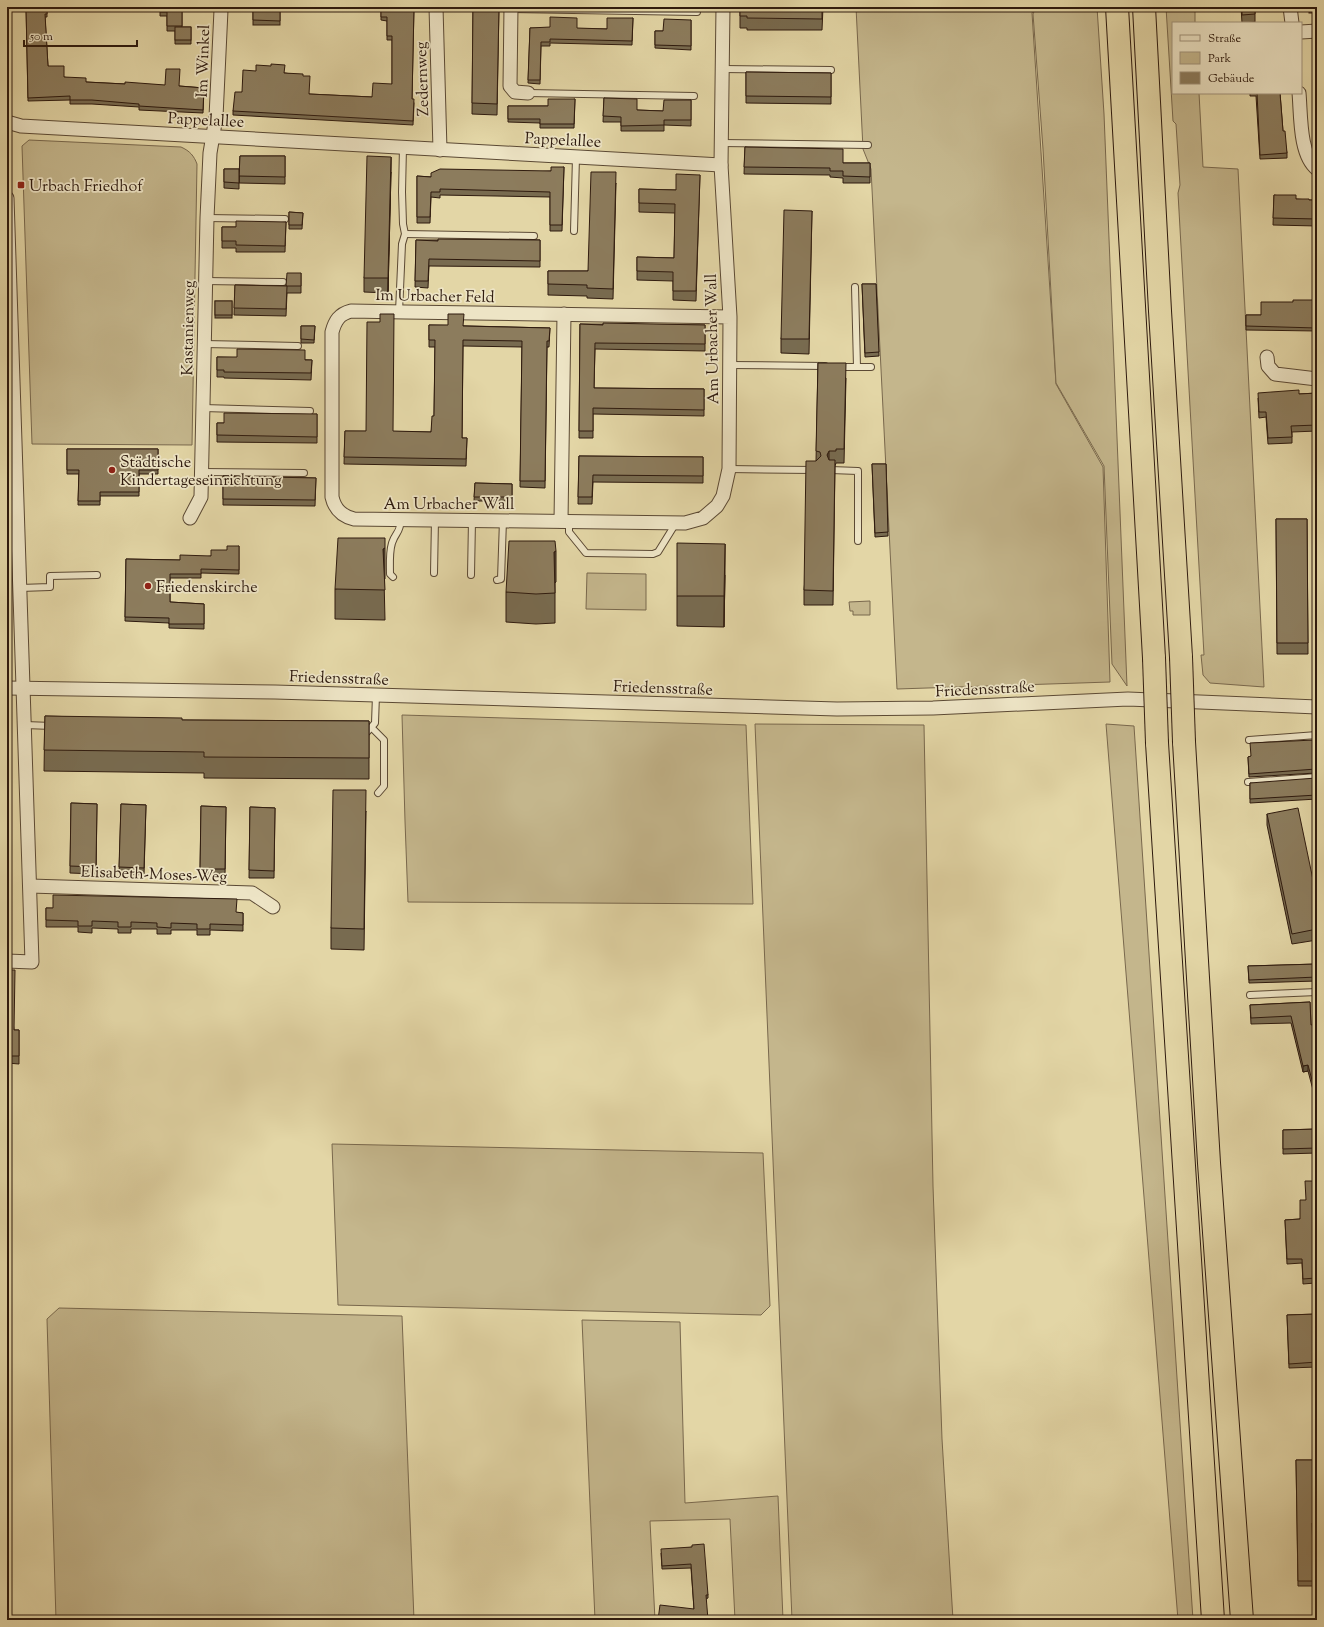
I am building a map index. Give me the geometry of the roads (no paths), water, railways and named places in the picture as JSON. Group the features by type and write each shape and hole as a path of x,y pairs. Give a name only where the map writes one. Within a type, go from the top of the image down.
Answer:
{"highway":[{"path":"1116,7 1154,658 1157,742 1212,1611"},
{"path":"1144,7 1209,1171 1241,1611"}],"street":[{"name":"Zedernweg","path":"436,7 440,150"},
{"name":"Am Urbacher Wall","path":"338,511 346,517 354,519 685,523 703,518 717,506 723,496 729,469 730,317 721,165 723,7"},
{"path":"1290,7 1292,22"},
{"path":"511,8 510,86 515,92 528,93"},
{"name":"Im Winkel","path":"213,137 216,117 221,10"},
{"path":"1302,32 1317,31"},
{"path":"1299,94 1305,150 1313,165 1317,168"},
{"name":"Pappelallee","path":"7,122 21,126 721,165"},
{"name":"Kastanienweg","path":"190,518 201,497 207,218 210,153 213,137"},
{"path":"7,198 10,413 20,588 32,962 7,961"},
{"name":"Im Urbacher Feld","path":"338,511 334,506 332,497 332,340 335,323 344,313 351,311 730,317"},
{"path":"564,314 565,521"},
{"path":"1267,357 1268,366 1275,374 1317,379"},
{"name":"Friedensstraße","path":"7,688 275,692 837,709 933,708 1128,699 1317,707"},
{"name":"Elisabeth-Moses-Weg","path":"30,886 252,892 273,907"}],"lane":[{"path":"511,8 697,12"},
{"path":"723,69 831,70"},
{"path":"528,93 694,96"},
{"path":"721,143 868,145"},
{"path":"399,312 402,244 405,234 403,224 402,192 403,148"},
{"path":"574,231 576,157"},
{"path":"207,218 285,219"},
{"path":"405,234 534,236"},
{"path":"205,281 283,282"},
{"path":"855,287 856,367"},
{"path":"204,344 298,346"},
{"path":"729,365 871,367"},
{"path":"203,408 310,411"},
{"path":"729,469 817,470"},
{"path":"831,470 858,471 858,541"},
{"path":"202,472 304,473"},
{"path":"393,577 390,574 390,551 393,540 400,530 401,519"},
{"path":"434,573 435,520"},
{"path":"471,575 472,520"},
{"path":"497,580 501,579 503,520"},
{"path":"565,521 569,532 586,553 653,554 658,552 676,523"},
{"path":"20,588 50,586 50,576 97,575"},
{"path":"358,732 367,732 375,723 376,695"},
{"path":"25,725 57,726"},
{"path":"372,728 384,740 384,786 378,793"},
{"path":"1249,740 1317,735"},
{"path":"1248,782 1317,777"},
{"path":"1250,995 1317,992"}],"place":[{"name":"Urbach Friedhof","path":"21,185"},
{"name":"Städtische Kindertageseinrichtung","path":"112,470"},
{"name":"Friedenskirche","path":"148,586"}]}
